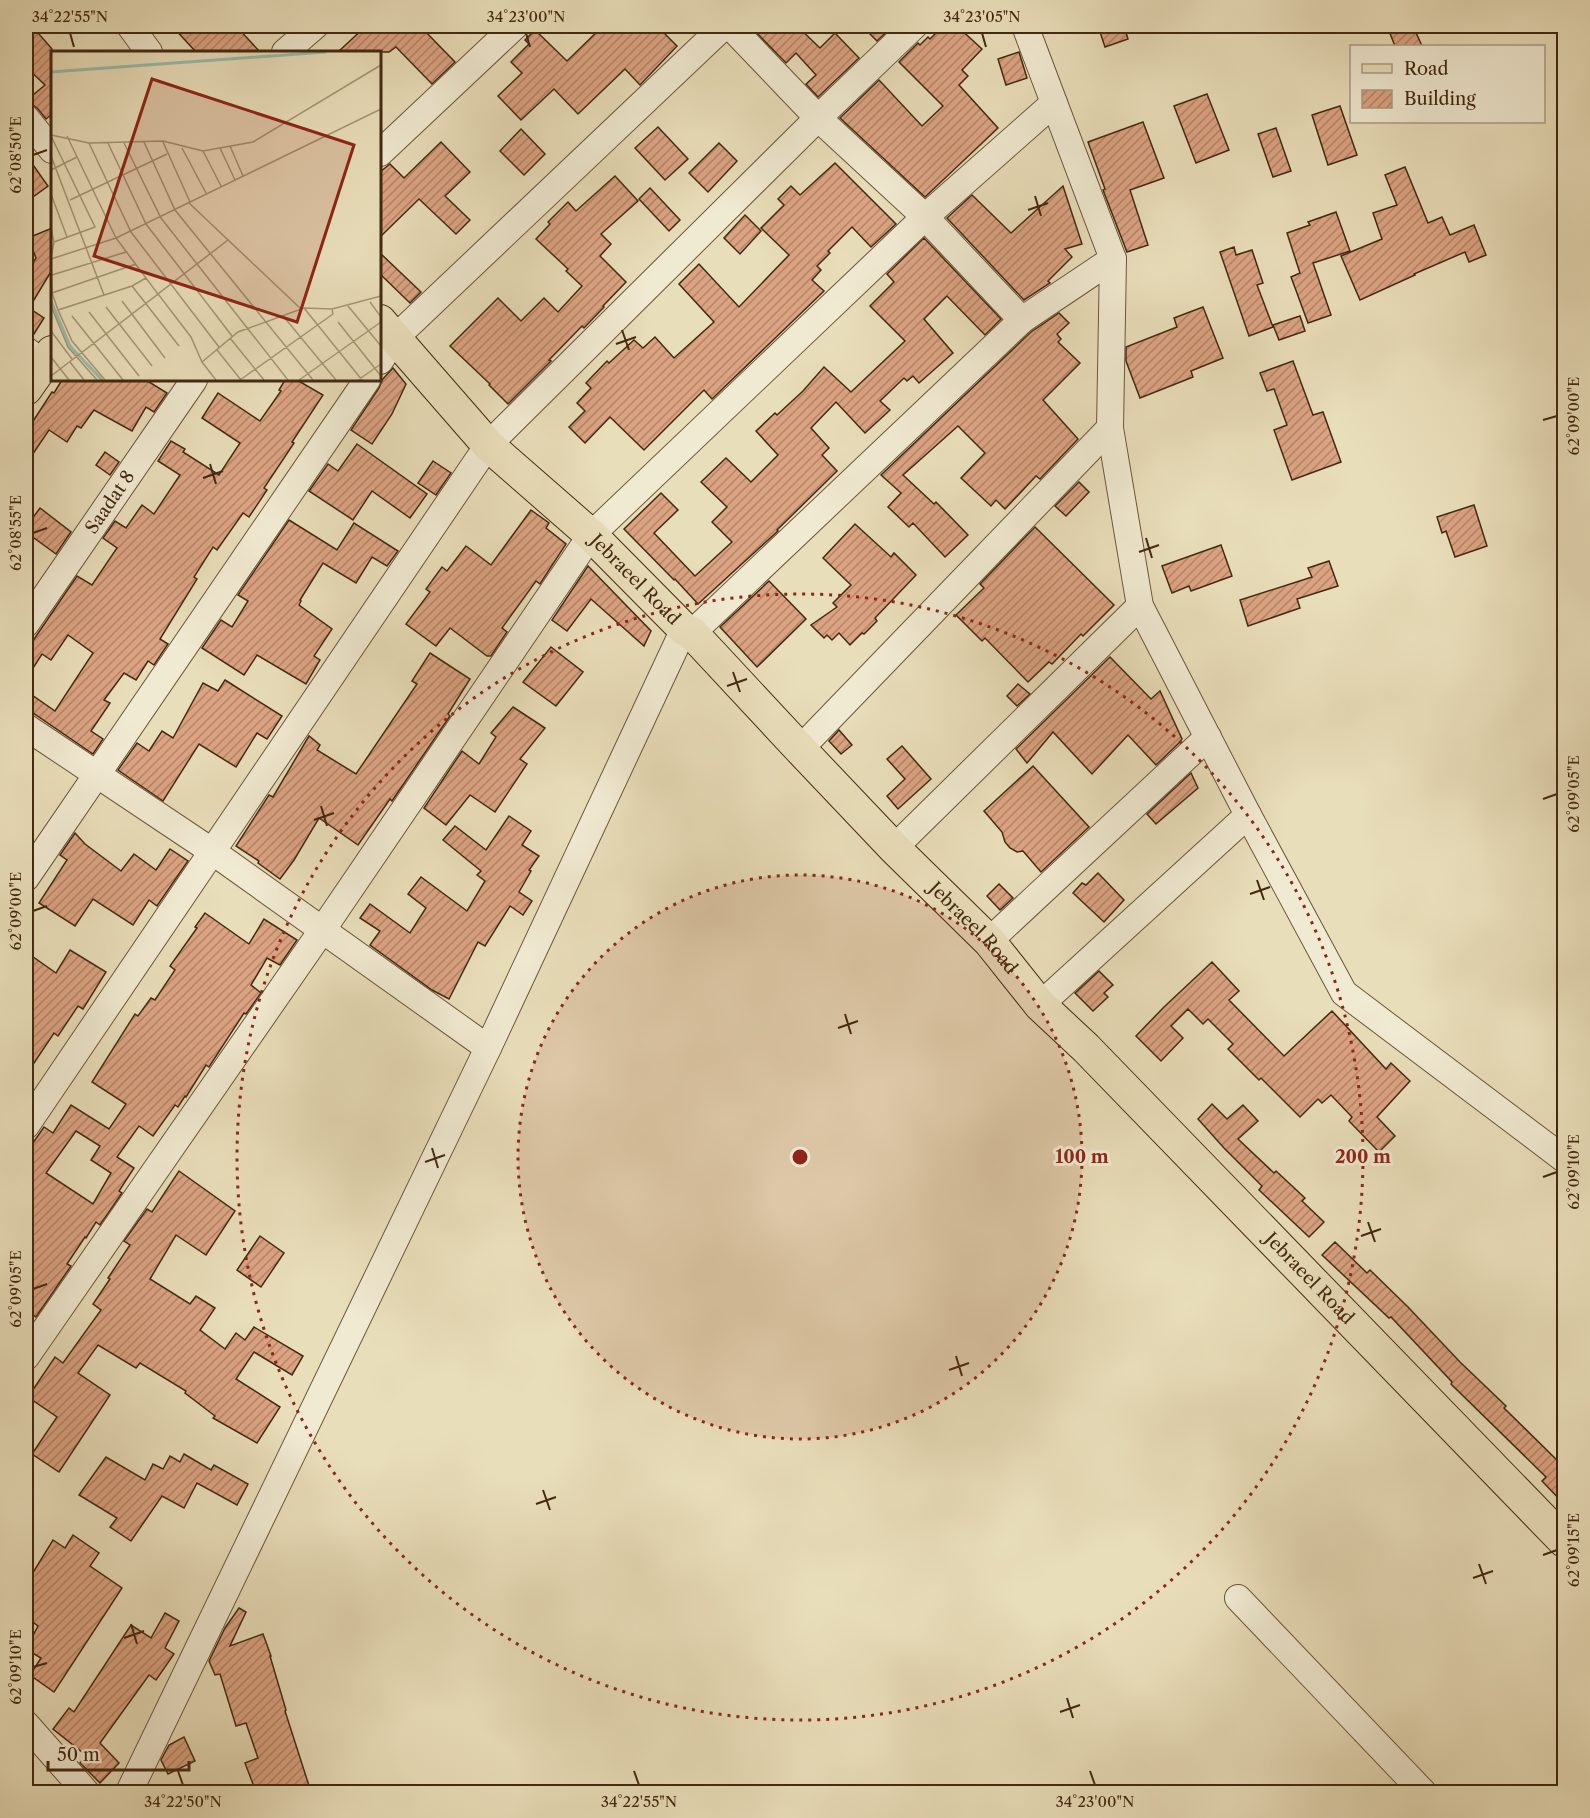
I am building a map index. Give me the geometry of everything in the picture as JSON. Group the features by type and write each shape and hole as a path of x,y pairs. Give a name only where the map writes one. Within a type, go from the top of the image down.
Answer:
{"main road":[{"name":"Jebraeel Road","path":"385,340 488,445 591,535 688,631 894,848 988,941 1040,1005 1086,1048 1564,1541"},
{"path":"26,389 41,355"}],"street":[{"path":"130,26 148,51"},
{"path":"286,51 315,26"},
{"path":"381,152 515,26"},
{"path":"385,340 724,26"},
{"path":"730,26 818,118 925,217 1022,320"},
{"path":"26,1126 488,445 914,26"},
{"path":"1025,26 1113,260 1110,428 1140,606 1248,815 1344,993 1564,1160"},
{"path":"26,1357 323,929 591,535 925,217 1054,103"},
{"path":"26,118 51,149"},
{"path":"129,1792 688,631 1022,320 1113,260"},
{"name":"Saadat 8","path":"26,624 193,381"},
{"path":"26,878 366,381"},
{"path":"800,749 1110,428"},
{"path":"894,848 1140,606"},
{"path":"26,727 213,852 488,1048"},
{"path":"988,941 1208,737"},
{"path":"1040,1005 1248,815"},
{"path":"1238,1598 1423,1792"},
{"path":"26,1724 86,1792"}],"building":[{"path":"26,26 32,26 52,49 51,115 46,119 27,100 45,85 26,67"},
{"path":"172,26 236,26 259,51 195,51"},
{"path":"366,26 420,26 455,62 432,84 396,47 389,52 339,51"},
{"path":"603,26 657,26 677,46 640,85 625,69 578,114 554,89 521,120 498,96 522,73 511,62 529,44 525,40 535,30 567,61"},
{"path":"750,26 797,26 820,48 835,33 859,58 818,97 806,84 816,75 796,53 786,63"},
{"path":"862,26 893,26 877,41"},
{"path":"943,26 957,26 982,49 962,70 968,76 959,85 998,128 925,197 840,118 879,80 922,126 943,106 899,62 918,43 920,45 928,37 930,39"},
{"path":"1098,26 1124,26 1128,39 1105,47"},
{"path":"1387,26 1413,26 1422,45 1395,45"},
{"path":"1019,52 1027,78 1006,85 998,59"},
{"path":"1207,94 1229,150 1196,163 1174,106"},
{"path":"1340,106 1357,155 1328,165 1312,115"},
{"path":"1143,122 1164,178 1130,190 1148,245 1127,252 1103,190 1105,189 1088,142"},
{"path":"658,127 688,159 665,180 635,148"},
{"path":"1276,128 1291,171 1273,177 1258,134"},
{"path":"521,129 545,154 524,175 500,151"},
{"path":"441,142 470,172 445,196 470,220 456,234 419,199 381,236 381,171 390,164 404,178"},
{"path":"719,143 737,161 708,192 689,173"},
{"path":"26,155 48,186 26,202"},
{"path":"835,163 896,224 871,247 852,227 828,251 830,253 817,266 821,270 812,280 824,291 712,399 704,390 644,450 610,417 585,443 569,427 585,411 577,403 591,388 586,383 607,361 609,363 634,340 643,348 655,337 674,358 714,322 679,284 699,264 739,307 789,255 761,228 784,205 778,199 791,186 800,195"},
{"path":"1405,167 1428,223 1442,217 1450,235 1474,225 1486,255 1469,262 1465,252 1360,300 1341,256 1382,239 1373,213 1397,205 1385,175"},
{"path":"615,176 638,201 601,234 611,244 600,256 626,282 508,404 450,346 498,298 521,321 544,298 558,312 582,286 566,271 568,269 536,239 550,224 548,222 568,202 576,211"},
{"path":"1063,186 1082,244 1065,249 1072,257 1048,281 1050,283 1024,300 947,218 972,195 1011,233"},
{"path":"650,188 680,220 669,231 639,199"},
{"path":"1336,212 1350,251 1313,263 1331,315 1308,323 1291,277 1300,273 1287,233 1310,225 1308,222"},
{"path":"745,215 761,231 740,254 724,238"},
{"path":"51,228 51,272 29,308 44,318 32,337 26,335 26,274 36,258 28,238"},
{"path":"924,238 1001,319 985,335 947,296 924,319 953,353 919,383 913,376 907,381 904,378 880,401 890,410 865,433 836,402 811,428 829,448 822,455 837,471 778,531 698,604 624,529 661,493 678,510 654,533 695,576 732,542 712,522 727,507 701,482 726,458 751,482 778,455 756,431 803,391 824,367 851,392 905,341 870,306 894,282 887,274"},
{"path":"1234,247 1236,255 1252,250 1263,283 1257,285 1273,327 1249,336 1220,252"},
{"path":"381,254 421,292 410,303 381,275"},
{"path":"1203,307 1223,358 1191,371 1193,377 1140,398 1126,361 1126,347 1177,327 1174,318"},
{"path":"1059,313 1069,323 1057,334 1061,339 1058,342 1080,363 1043,400 1078,439 1040,479 1036,476 1005,509 996,500 991,506 961,478 985,453 958,426 903,475 934,504 936,502 968,535 945,557 913,523 909,527 888,507 901,493 881,475 1031,332"},
{"path":"1300,316 1305,331 1279,340 1273,325"},
{"path":"1293,361 1313,415 1323,412 1341,462 1292,480 1274,430 1287,425 1274,389 1267,391 1260,373"},
{"path":"393,368 406,384 392,414 372,444 351,430 382,380"},
{"path":"61,381 148,381 167,393 154,412 146,407 132,431 94,410 81,428 77,426 67,442 49,430 26,464 26,432 52,392 54,393"},
{"path":"284,381 299,381 323,395 264,488 267,490 249,517 243,513 217,550 213,547 194,577 197,579 160,639 168,644 154,665 148,661 136,680 124,673 104,700 110,703 91,731 103,739 93,754 26,708 26,691 55,711 93,653 68,635 51,660 42,654 26,679 26,651 77,576 92,585 117,548 103,538 115,521 126,528 142,505 154,514 180,475 158,461 171,441 185,449 183,452 219,475 240,443 202,418 218,393 260,421 281,391 279,390"},
{"path":"357,444 427,494 410,518 372,491 353,520 309,491 328,464 338,471"},
{"path":"105,452 119,462 110,475 96,465"},
{"path":"433,461 451,473 436,495 418,483"},
{"path":"1079,482 1089,492 1066,516 1055,506"},
{"path":"1474,505 1487,546 1455,557 1446,531 1442,533 1437,517"},
{"path":"40,508 71,532 56,554 26,532 26,527"},
{"path":"531,510 549,523 546,528 566,544 540,584 536,581 502,628 507,632 491,656 487,656 450,628 436,646 406,624 430,592 426,589 442,567 447,571 466,546 491,565"},
{"path":"289,520 337,550 354,523 398,551 387,566 372,557 356,583 323,563 299,605 332,629 314,656 320,660 306,684 257,655 244,675 202,648 221,620 232,627 248,601 238,595"},
{"path":"855,524 891,557 894,553 916,575 875,618 877,621 850,645 839,633 832,640 827,635 824,638 811,625 837,607 833,603 851,585 823,558"},
{"path":"1035,527 1114,605 1052,664 1049,662 1028,682 985,638 982,641 956,615 984,588 980,584"},
{"path":"1221,545 1232,576 1191,591 1189,586 1172,593 1162,566"},
{"path":"1329,561 1338,586 1297,599 1300,608 1248,626 1240,600 1312,577 1308,568"},
{"path":"588,566 651,631 644,646 591,599 567,631 552,620"},
{"path":"769,581 806,619 757,667 720,627"},
{"path":"551,647 583,672 556,706 523,682"},
{"path":"430,653 470,679 448,714 450,716 392,801 390,799 358,845 319,818 280,879 258,863 259,861 236,846 269,795 273,797 309,736 320,745 317,750 356,774 417,684 412,681"},
{"path":"1110,657 1151,699 1160,691 1182,739 1179,743 1156,765 1128,735 1092,774 1053,732 1027,763 1016,749"},
{"path":"225,680 282,716 267,739 257,733 236,767 199,744 163,801 118,770 137,743 149,751 162,731 173,738 203,683 218,691"},
{"path":"1018,684 1030,694 1017,706 1007,696"},
{"path":"513,707 545,728 520,759 527,764 495,812 470,795 446,825 424,808 462,751 479,764 496,737 491,733"},
{"path":"839,730 852,745 841,754 829,741"},
{"path":"902,746 931,779 898,809 887,796 905,779 887,759"},
{"path":"1033,766 1089,827 1041,872 1023,851 1017,852 1010,848 1002,832 984,811"},
{"path":"1191,773 1198,788 1156,824 1147,814"},
{"path":"509,816 531,831 522,845 539,856 529,870 531,871 519,892 532,901 523,915 510,906 485,946 478,942 449,999 432,990 370,945 380,931 360,918 370,904 410,933 426,908 408,894 421,877 467,911 485,881 477,875 481,871 443,840 455,826 486,850"},
{"path":"75,833 85,844 121,871 134,854 156,870 170,849 188,861 157,906 149,900 133,925 93,899 75,926 39,903 67,860 60,855"},
{"path":"1098,873 1124,900 1104,922 1073,893 1082,883 1086,885"},
{"path":"999,884 1013,898 1000,910 987,896"},
{"path":"205,913 249,944 264,919 297,940 280,965 267,958 251,985 261,993 246,1014 244,1013 209,1067 206,1065 178,1107 175,1105 153,1136 139,1126 117,1157 134,1168 119,1191 122,1193 100,1225 96,1222 85,1237 67,1264 71,1266 36,1317 26,1310 26,1153 44,1127 53,1133 71,1105 109,1129 126,1104 92,1082 135,1014 138,1016 151,998 155,1000 175,970 170,966 197,928 195,927","holes":["76,1131 100,1146 91,1160 111,1173 93,1204 46,1173"]},
{"path":"70,950 106,972 83,1009 78,1006 58,1036 54,1033 26,1075 26,952 56,973"},
{"path":"1212,962 1239,991 1229,1000 1284,1056 1332,1011 1386,1069 1391,1063 1410,1081 1377,1117 1395,1136 1379,1152 1349,1121 1352,1117 1331,1095 1322,1103 1318,1099 1300,1117 1228,1049 1233,1044 1208,1019 1203,1024 1188,1009 1171,1026 1183,1038 1161,1061 1136,1036"},
{"path":"1099,971 1113,985 1104,993 1108,997 1093,1011 1075,993"},
{"path":"1212,1104 1227,1119 1243,1105 1258,1121 1238,1139 1305,1198 1302,1201 1324,1222 1309,1237 1259,1190 1262,1186 1198,1119"},
{"path":"179,1171 235,1211 206,1255 176,1235 150,1279 190,1304 196,1296 215,1308 200,1330 225,1349 236,1333 245,1340 254,1327 303,1356 292,1375 254,1352 236,1379 280,1407 257,1443 213,1418 215,1416 185,1393 186,1391 140,1363 136,1368 98,1345 78,1373 110,1395 59,1472 32,1454 57,1417 28,1397 55,1357 63,1363 101,1310 93,1304 130,1245 124,1241 147,1209 152,1212"},
{"path":"260,1236 284,1253 261,1287 237,1270"},
{"path":"1335,1242 1367,1273 1370,1270 1408,1307 1564,1467 1564,1504 1542,1481 1546,1477 1451,1384 1452,1382 1391,1317 1389,1318 1322,1255"},
{"path":"184,1454 211,1470 214,1465 248,1484 237,1505 197,1483 184,1508 162,1496 131,1541 110,1527 117,1518 79,1495 106,1457 145,1480 153,1464 163,1469 170,1456 180,1462"},
{"path":"73,1535 99,1553 90,1566 122,1588 54,1692 30,1675 41,1658 26,1649 38,1626 26,1617 26,1584 53,1540 65,1548"},
{"path":"239,1608 246,1612 230,1646 263,1634 311,1792 256,1792 245,1763 258,1758 246,1723 236,1726 220,1674 215,1675 209,1661 225,1628"},
{"path":"165,1613 179,1621 165,1648 174,1654 156,1680 149,1675 100,1743 119,1763 100,1783 80,1763 87,1756 53,1729 69,1708 74,1712 131,1625 151,1638"},
{"path":"184,1737 195,1761 168,1774 161,1760 169,1745"}]}
